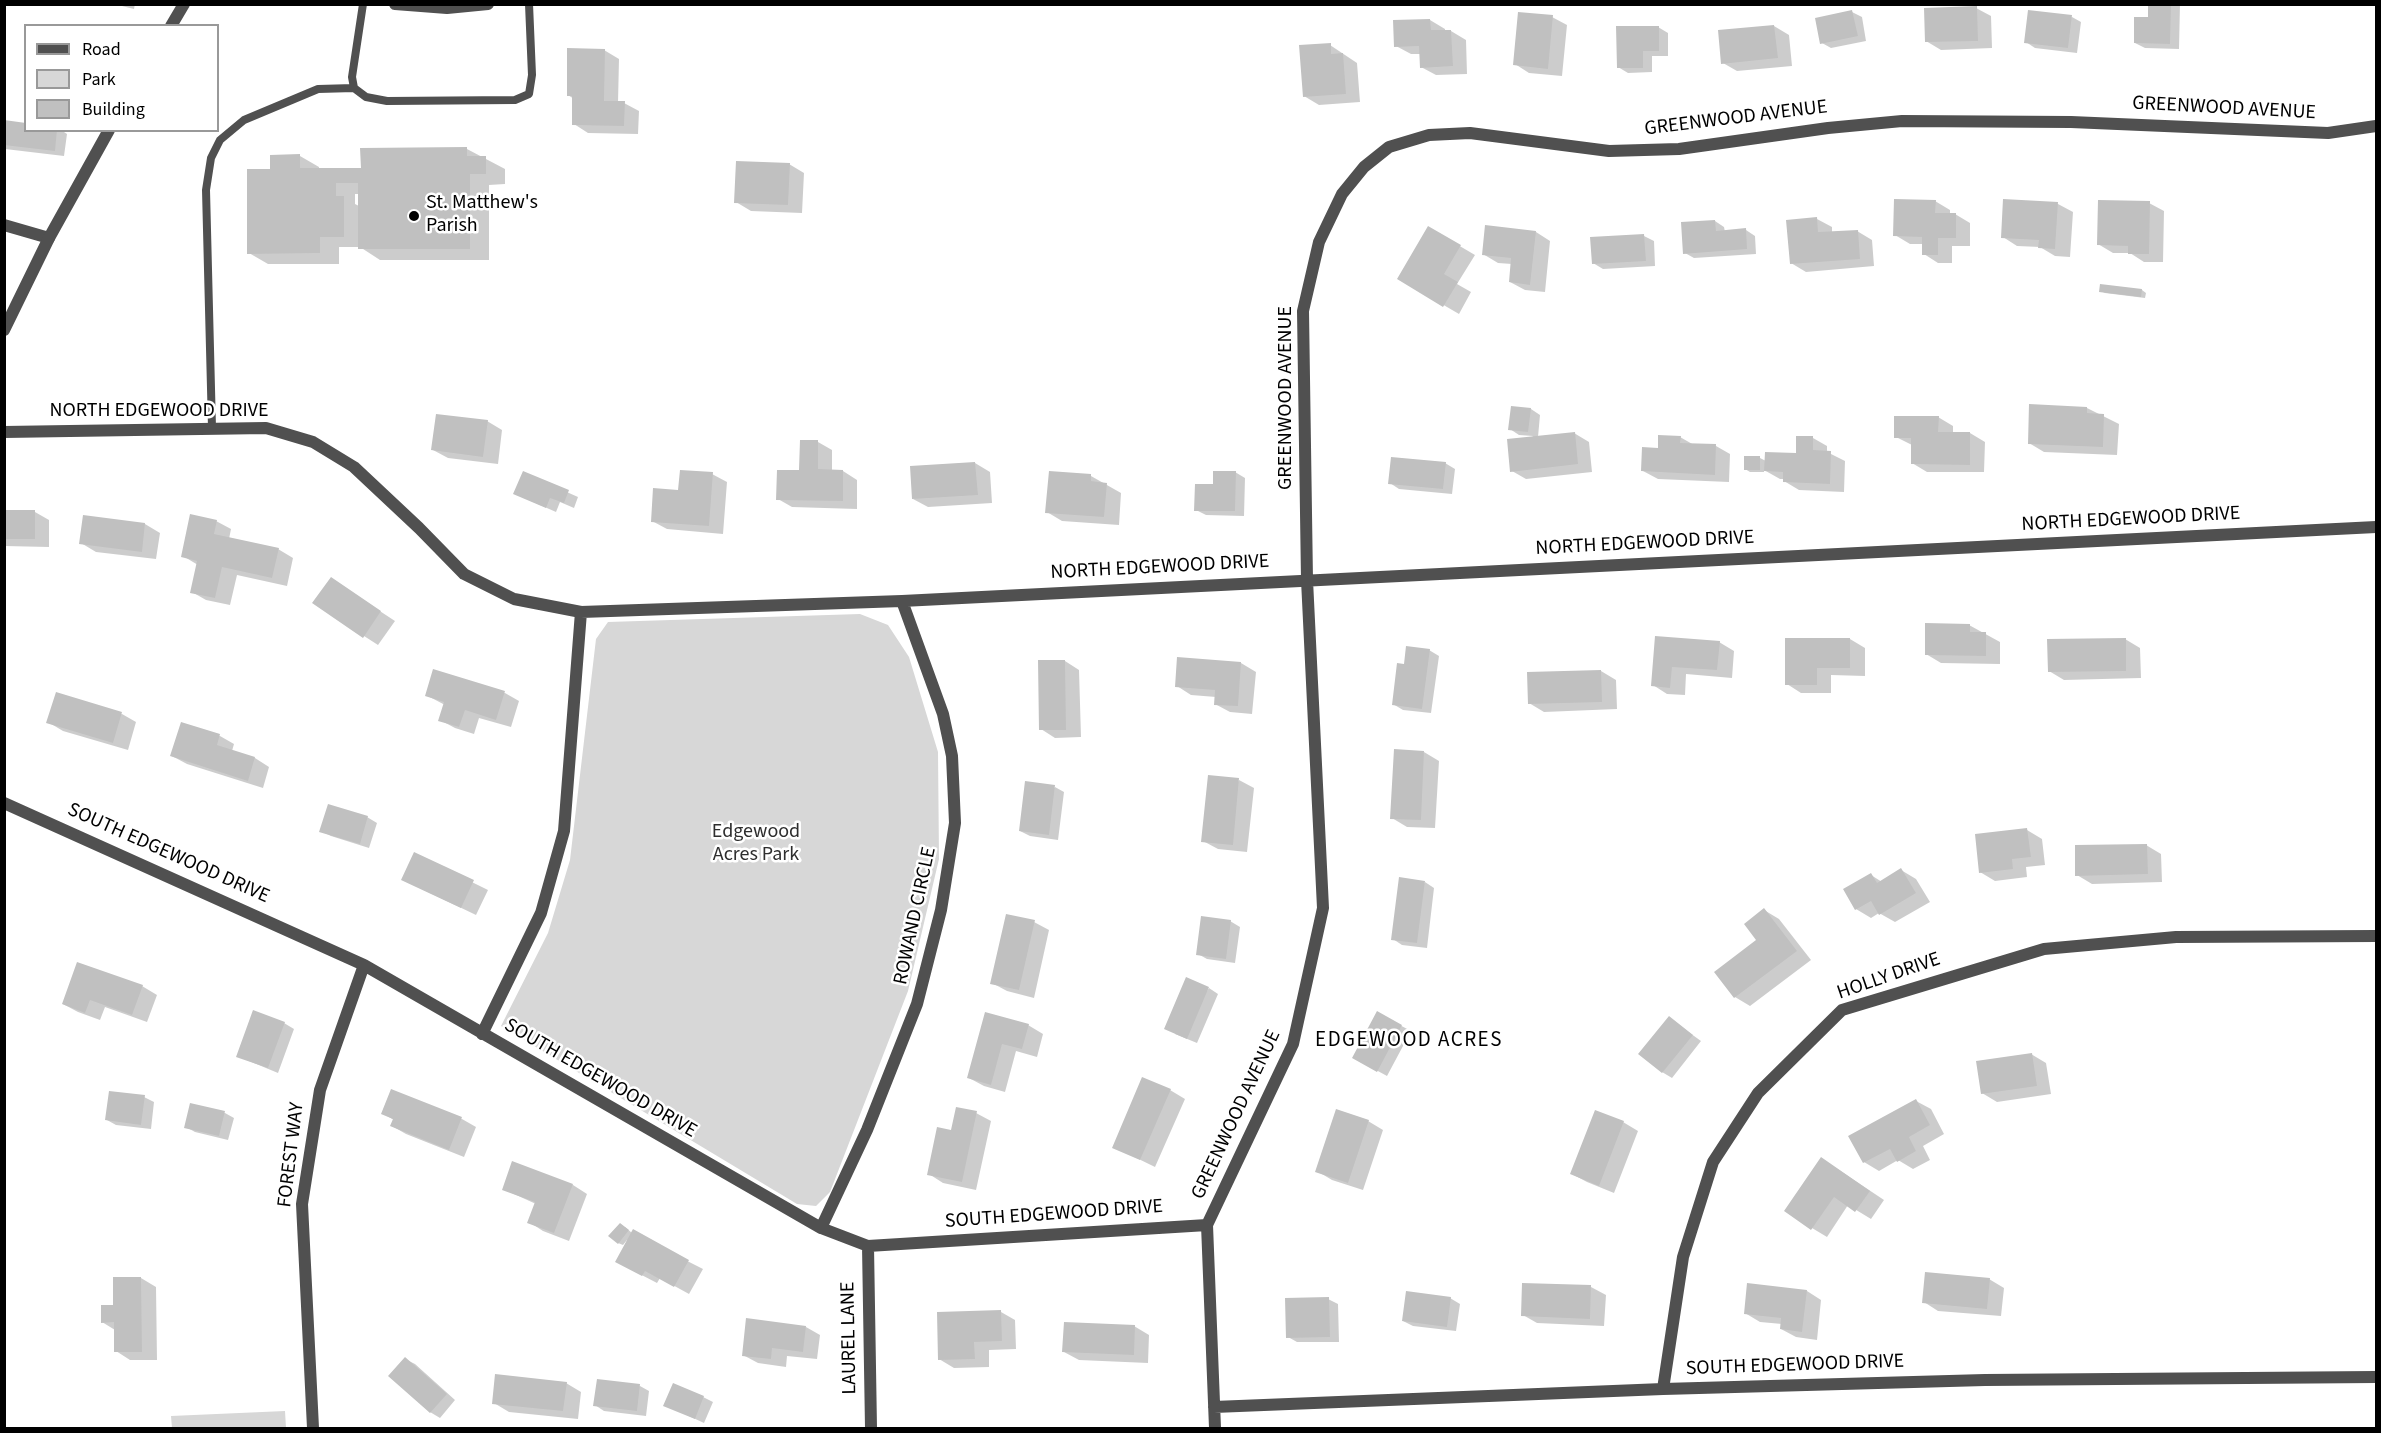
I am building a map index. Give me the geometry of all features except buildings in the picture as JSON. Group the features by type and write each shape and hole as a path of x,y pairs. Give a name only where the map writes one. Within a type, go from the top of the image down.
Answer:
{"street":[{"path":"172,24 184,4"},
{"path":"395,4 447,8 488,4"},
{"name":"GREENWOOD AVENUE","path":"1215,1428 1208,1225 1293,1044 1323,908 1307,580 1303,311 1319,242 1341,194 1364,167 1389,147 1429,135 1470,133 1610,151 1679,149 1828,128 1902,121 2071,122 2328,133 2376,126"},
{"path":"4,330 50,238 108,132"},
{"path":"4,225 50,238"},
{"name":"NORTH EDGEWOOD DRIVE","path":"4,432 266,428 313,441 354,467 464,574 514,599 581,612 902,601 2376,527"},
{"name":"ROWAND CIRCLE","path":"821,1228 867,1130 917,1004 941,910 955,823 952,756 943,714 902,601"},
{"path":"482,1034 541,913 564,831 581,612"},
{"name":"SOUTH EDGEWOOD DRIVE","path":"4,803 364,965 821,1228 868,1246 1208,1225"},
{"name":"HOLLY DRIVE","path":"1663,1389 1683,1257 1713,1162 1758,1093 1842,1010 2044,950 2176,937 2376,936"},
{"name":"FOREST WAY","path":"313,1428 302,1204 320,1090 364,965"},
{"name":"LAUREL LANE","path":"868,1246 871,1428"},
{"name":"SOUTH EDGEWOOD DRIVE","path":"1214,1407 1663,1389 1985,1380 2376,1377"}],"lane":[{"path":"354,88 352,77 363,4"},
{"path":"212,428 206,190 212,158 219,140 244,120 318,89 354,88 366,97 387,101 515,100 529,94 532,75 529,4"}],"green space":[{"name":"Edgewood Acres Park","path":"860,614 888,625 909,657 938,752 939,859 908,991 830,1192 816,1206 797,1204 501,1026 548,933 570,860 596,639 608,622"},
{"path":"285,1411 286,1428 172,1428 171,1416"}],"place":[{"name":"St. Matthew's Parish","path":"414,216"}],"district":[{"name":"EDGEWOOD ACRES","path":"1409,1041"}]}
